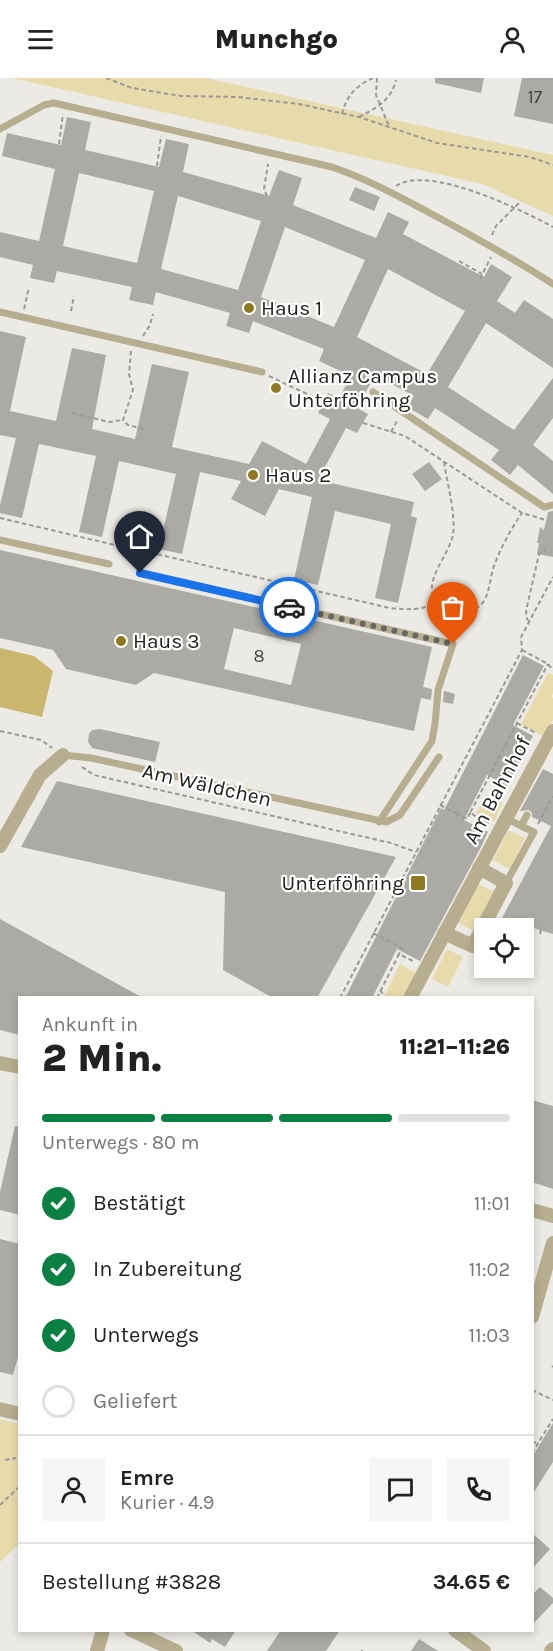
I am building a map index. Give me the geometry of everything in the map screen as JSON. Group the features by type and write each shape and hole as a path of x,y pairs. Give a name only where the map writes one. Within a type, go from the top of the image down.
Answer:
{"street":[{"name":"Am Bahnhof","path":"411,996 551,735"},
{"path":"0,846 40,775 63,756"},
{"name":"Am Bahnhof","path":"478,868 506,883"},
{"path":"444,933 473,946 506,883"},
{"path":"0,1063 18,1067"},
{"path":"534,1211 553,1216"},
{"path":"534,1310 553,1243"},
{"path":"0,1409 18,1414"},
{"path":"97,1651 102,1632"},
{"path":"135,1632 176,1651"},
{"path":"458,1632 484,1651"}],"lane":[{"path":"0,129 44,105 65,104 332,167 363,177 492,248 553,285"},
{"path":"0,312 262,372"},
{"path":"373,392 544,507 553,505"},
{"path":"0,540 109,564"},
{"path":"140,573 453,644 438,690 432,741 379,822"},
{"path":"63,756 91,758 379,822 391,821 400,815 439,757"},
{"path":"522,826 527,815"},
{"path":"506,818 534,832 506,883"}],"path":[{"path":"106,78 132,88 181,96 238,97 299,104 359,117 437,143 531,158 553,165"},
{"path":"342,114 348,97 375,78 376,95 389,126"},
{"path":"359,117 380,107 394,89 396,81"},
{"path":"59,144 65,104"},
{"path":"157,166 163,128"},
{"path":"267,196 264,189 270,154"},
{"path":"391,193 404,181 423,180 453,185 481,194 553,226"},
{"path":"480,279 492,248 496,226 520,201"},
{"path":"459,261 482,274"},
{"path":"22,317 29,287"},
{"path":"71,311 74,296"},
{"path":"123,420 124,411 133,394 129,374 136,343 150,325 153,315"},
{"path":"262,372 324,402"},
{"path":"391,432 403,412"},
{"path":"72,413 109,422 123,420"},
{"path":"123,420 128,425 147,430"},
{"path":"363,423 405,436 522,513 546,520"},
{"path":"444,462 453,532 450,546 433,582 432,592 437,603 450,609 471,612 478,608 488,591 498,555 522,513"},
{"path":"0,518 119,546"},
{"path":"530,621 527,619 526,611 539,554 546,550"},
{"path":"143,551 390,608 411,610 437,603"},
{"path":"341,996 522,650 521,637 553,577"},
{"path":"522,650 536,660 548,664 553,670"},
{"path":"440,805 467,819 548,664"},
{"path":"517,723 551,735"},
{"name":"Am Wäldchen","path":"0,731 41,740 94,775 391,843 416,852"},
{"path":"534,832 553,796"},
{"path":"466,811 490,823"},
{"path":"373,933 402,948 377,996"},
{"path":"399,954 417,963"},
{"path":"380,990 384,996"},
{"path":"534,1391 553,1400"},
{"path":"534,1450 553,1419"},
{"path":"534,1442 538,1444"},
{"path":"5,1460 16,1458"},
{"path":"0,1505 18,1488"}],"shaded area":[{"path":"12,78 206,78 553,155 553,216 482,184"},
{"path":"0,648 34,656 53,671 42,717 0,707"},
{"path":"548,673 553,675 551,697 553,698 553,720 544,737 521,724"},
{"path":"486,794 503,803 494,822 476,813"},
{"path":"509,830 525,838 510,869 493,860"},
{"path":"478,884 495,892 482,918 474,918 474,931 458,923"},
{"path":"447,949 463,957 448,987 432,979"},
{"path":"400,964 416,973 404,996 384,996"},
{"path":"0,1419 18,1424 18,1546 0,1562"}],"building":[{"path":"435,78 484,78 481,93 435,83"},
{"path":"522,78 553,78 553,124 514,116"},
{"path":"67,117 91,122 85,150 159,167 166,139 189,144 183,172 269,196 279,170 302,178 293,205 376,238 388,212 409,222 403,234 484,277 491,264 512,277 497,301 515,313 524,300 553,319 553,368 486,323 448,387 514,430 553,378 553,418 533,445 553,461 553,494 518,465 510,475 491,460 499,450 435,408 428,419 407,407 414,396 375,375 357,408 368,414 357,433 346,428 318,480 414,502 411,516 417,518 398,603 375,598 391,524 335,511 318,585 294,580 312,497 279,489 265,516 231,499 241,481 200,472 182,554 159,549 176,474 119,461 102,537 79,532 96,456 39,444 22,518 0,513 16,438 0,435 0,331 26,337 10,411 56,421 72,348 106,355 92,429 135,439 152,364 189,372 172,447 249,464 262,441 306,464 330,419 318,413 328,393 339,398 351,376 319,361 324,349 253,321 249,333 226,326 230,313 156,292 153,305 129,300 132,287 57,271 54,283 30,278 33,265 0,257 0,232 39,241 55,169 2,156 7,133 61,145","holes":["79,173 154,191 137,263 63,246","178,196 261,221 238,290 161,269","285,227 365,260 334,327 261,297","388,269 465,311 427,374 357,337"]},
{"path":"355,187 380,197 374,211 349,200"},
{"path":"429,462 442,479 425,491 412,474"},
{"path":"553,511 553,557 537,554 539,543 537,543 540,527 544,530 548,512"},
{"path":"130,531 141,534 136,554 125,552"},
{"name":"Haus 3","path":"0,550 432,647 423,687 432,689 431,700 421,698 414,731 154,673 136,685 66,669 53,650 0,638","holes":["234,628 301,644 291,685 224,669"]},
{"path":"523,655 544,666 513,725 533,736 507,786 487,775 464,820 488,832 420,961 397,949 373,996 346,996 441,808 444,810"},
{"path":"444,691 455,694 453,704 443,702"},
{"path":"100,729 160,742 155,762 92,748 88,742 89,734 92,730"},
{"path":"543,769 553,774 553,934 534,928 534,918 502,918 551,826 532,817 529,810 520,811"},
{"path":"57,781 396,857 318,996 269,996 223,970 225,892 21,847"},
{"path":"0,919 139,996 18,996 18,1034 0,1030"},
{"path":"534,1101 553,1106 553,1189 534,1183"},
{"path":"15,1126 18,1127 18,1214 0,1210 0,1192"},
{"path":"0,1239 18,1244 18,1356 13,1375 0,1372"},
{"path":"553,1423 553,1462 534,1492 534,1454"},
{"path":"534,1535 550,1549 534,1567"},
{"path":"540,1587 553,1598 553,1603 534,1623 534,1593"},
{"path":"194,1632 235,1632 225,1647 212,1639 210,1643"},
{"path":"280,1632 339,1632 326,1651 267,1651"},
{"path":"419,1639 438,1651 411,1651"}],"way so far":[{"path":"289,607 453,644"}],"place":[{"name":"Haus 1","path":"249,308"},
{"name":"Allianz Campus Unterföhring","path":"276,388"},
{"name":"Haus 2","path":"253,475"},
{"name":"Haus 3","path":"121,641"},
{"name":"Unterföhring","path":"418,883"}],"route":[{"path":"140,573 289,607"}]}
